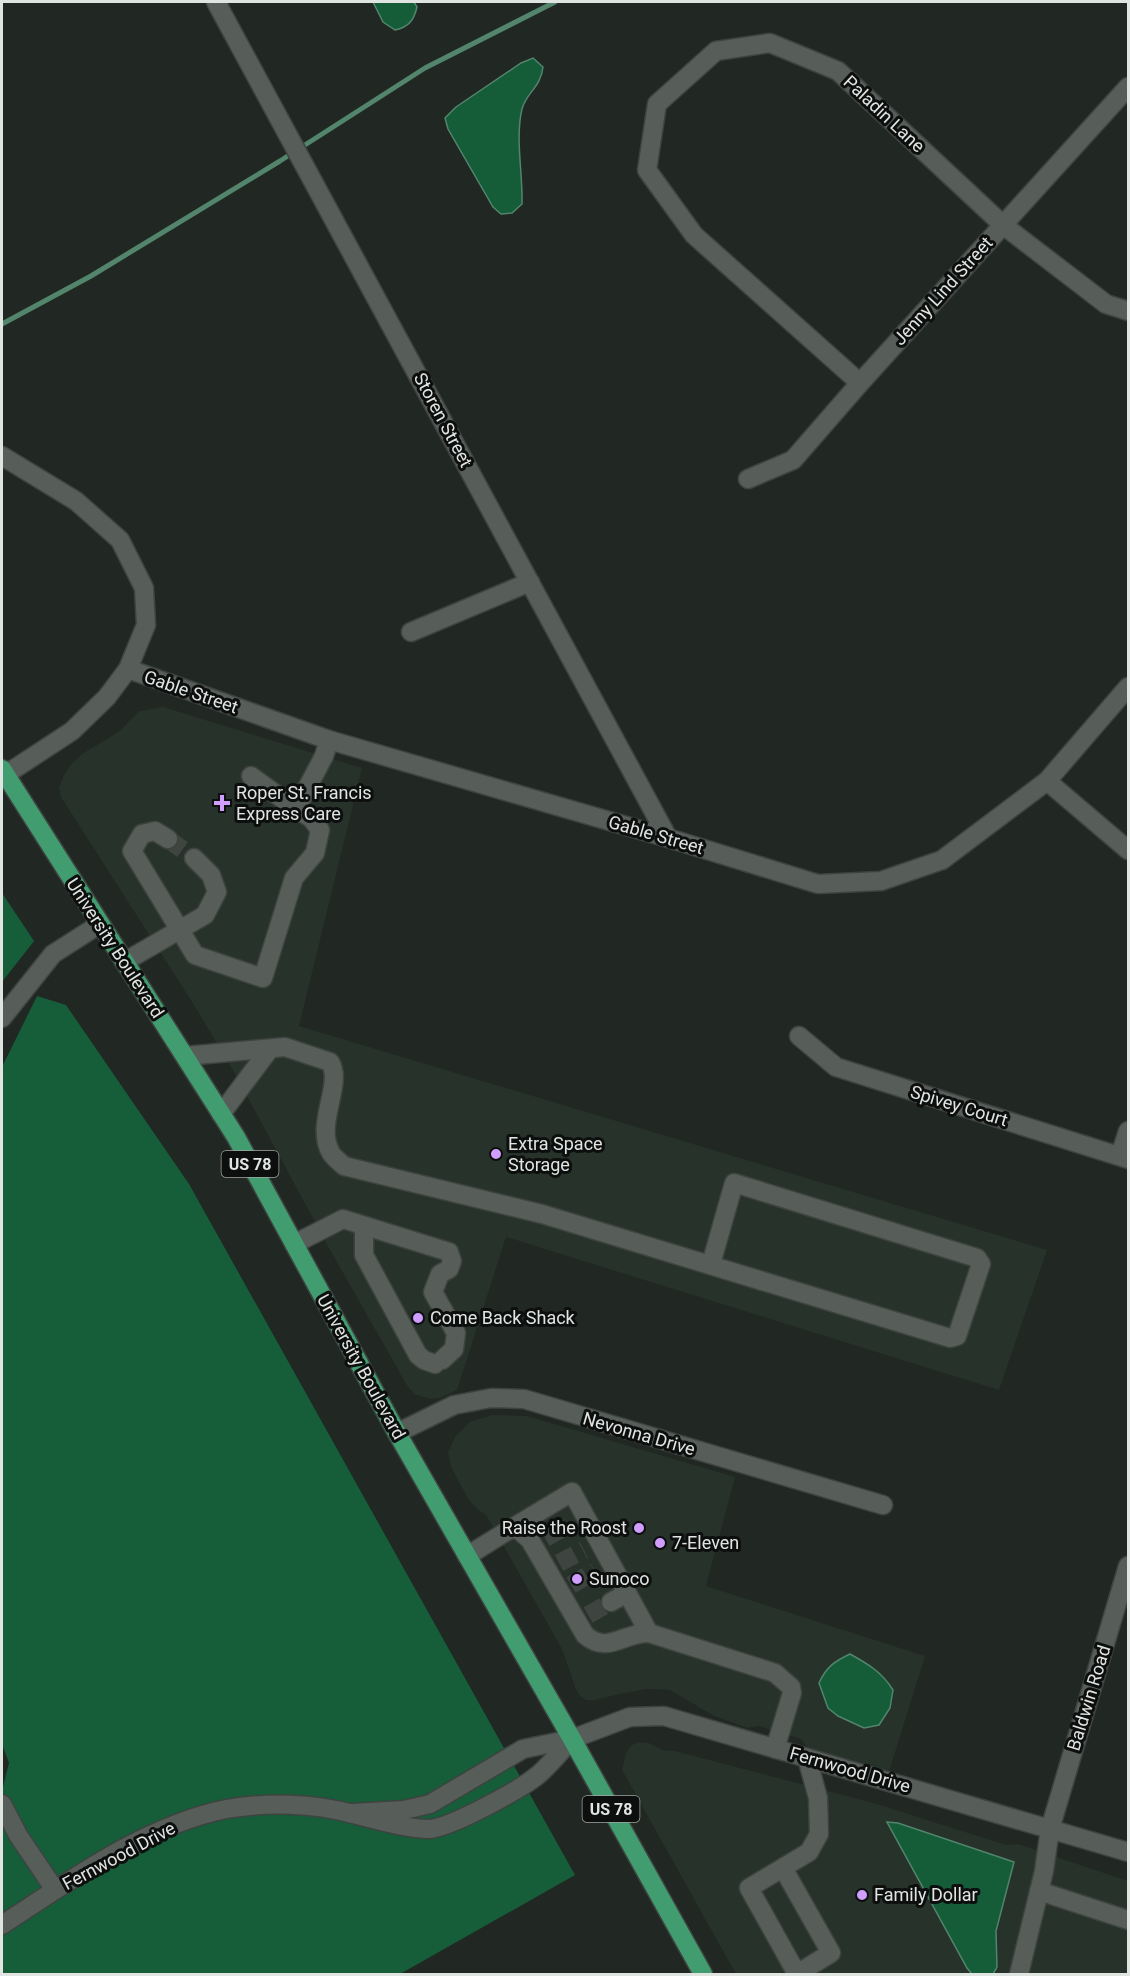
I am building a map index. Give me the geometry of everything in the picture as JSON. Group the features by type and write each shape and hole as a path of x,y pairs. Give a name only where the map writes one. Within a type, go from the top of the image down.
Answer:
{"main road":[{"name":"University Boulevard","path":"3,772 222,1114 397,1433 572,1739 702,1973"}],"street":[{"name":"Storen Street","path":"216,2 668,838"},
{"name":"Paladin Lane","path":"860,383 694,235 647,170 657,104 716,51 770,43 838,71 1004,225 1106,304 1128,311"},
{"name":"Jenny Lind Street","path":"748,479 793,460 1128,87"},
{"path":"2,456 76,501 120,540 144,588 146,626 128,669 107,697 72,730 3,772"},
{"path":"411,632 530,582"},
{"name":"Gable Street","path":"128,669 330,740 818,884 881,881 942,860 1047,781 1128,687"},
{"path":"296,809 330,740"},
{"path":"168,839 155,831 142,834 132,851 195,955 263,978 294,878 315,853 320,830 311,818 251,776"},
{"path":"1047,781 1128,850"},
{"path":"124,962 205,915 217,892 211,875 194,858"},
{"path":"2,1017 53,954 100,924"},
{"name":"Spivey Court","path":"799,1036 836,1067 1124,1157"},
{"path":"185,1056 285,1047 330,1062 334,1068 334,1080 325,1138 332,1154 344,1166 542,1214 950,1338 957,1336 981,1264 977,1258 734,1183 711,1264"},
{"path":"222,1114 269,1050"},
{"path":"1124,1157 1128,1131"},
{"path":"294,1244 343,1219 449,1252 452,1261 449,1269 440,1274 433,1292 456,1334 456,1342 449,1356 439,1362 424,1360 418,1354 364,1255 364,1226"},
{"name":"Nevonna Drive","path":"397,1433 454,1405 491,1398 524,1399 884,1505"},
{"path":"467,1556 572,1492 577,1521 603,1567 627,1593 650,1633"},
{"path":"512,1528 539,1542 582,1618 585,1635 592,1641 608,1644 640,1633 650,1633 766,1670 784,1681 791,1687 792,1693 775,1749"},
{"name":"Baldwin Road","path":"1019,1974 1039,1891 1050,1829 1128,1566"},
{"path":"611,1602 627,1593"},
{"name":"Fernwood Drive","path":"352,1813 404,1809 430,1804 523,1749 572,1739 630,1717 664,1716 1128,1852"},
{"name":"Fernwood Drive","path":"2,1925 141,1840 193,1817 228,1809 268,1805 313,1806 352,1813 384,1824 431,1829 466,1818 537,1776 572,1739"},
{"path":"783,1868 831,1953 797,1974 748,1888 809,1852 819,1834 818,1798 807,1758"},
{"path":"2,1804 18,1835 56,1890"},
{"path":"1039,1891 1128,1920"}],"shaded area":[{"path":"373,2 414,2 417,7 410,22 395,30 383,22"},
{"path":"533,58 543,67 539,80 524,103 520,120 522,204 512,213 501,214 493,207 448,129 445,118 456,107 521,63"},
{"path":"163,707 362,768 299,1026 1047,1250 999,1390 506,1237 457,1390 440,1398 431,1399 414,1394 329,1248 234,1072 194,1005 61,797 59,788 64,775 82,754 120,731 139,711"},
{"path":"2,893 34,941 2,982"},
{"path":"37,996 66,1005 189,1184 575,1875 400,1974 2,1974 2,1791 9,1763 2,1744 2,1067"},
{"path":"492,1415 527,1416 735,1477 706,1586 925,1656 888,1775 808,1748 801,1739 759,1726 747,1728 714,1716 670,1690 647,1689 595,1700 586,1700 579,1695 562,1649 486,1515 469,1500 451,1467 448,1452 455,1437 470,1422"},
{"path":"850,1654 879,1673 893,1690 890,1708 879,1725 864,1728 838,1716 828,1708 819,1683 832,1665"},
{"path":"639,1742 649,1743 662,1750 675,1751 877,1804 1006,1845 1018,1844 1128,1881 1128,1974 736,1974 622,1770 626,1753 632,1745"},
{"path":"887,1822 898,1823 1014,1862 996,1931 997,1967 993,1974 972,1974 967,1968"}],"waterway":[{"path":"2,324 91,276 280,161 425,68 555,2"}],"tunnel":[{"path":"168,839 194,858"},
{"path":"545,1538 569,1525"},
{"path":"559,1563 584,1550"},
{"path":"571,1585 595,1571"},
{"path":"588,1615 611,1602"}],"place":[{"name":"Roper St. Francis Express Care","path":"222,803"},
{"name":"Extra Space Storage","path":"496,1154"},
{"name":"Come Back Shack","path":"418,1318"},
{"name":"Raise the Roost","path":"639,1528"},
{"name":"7-Eleven","path":"660,1543"},
{"name":"Sunoco","path":"577,1579"},
{"name":"Family Dollar","path":"862,1895"}]}
